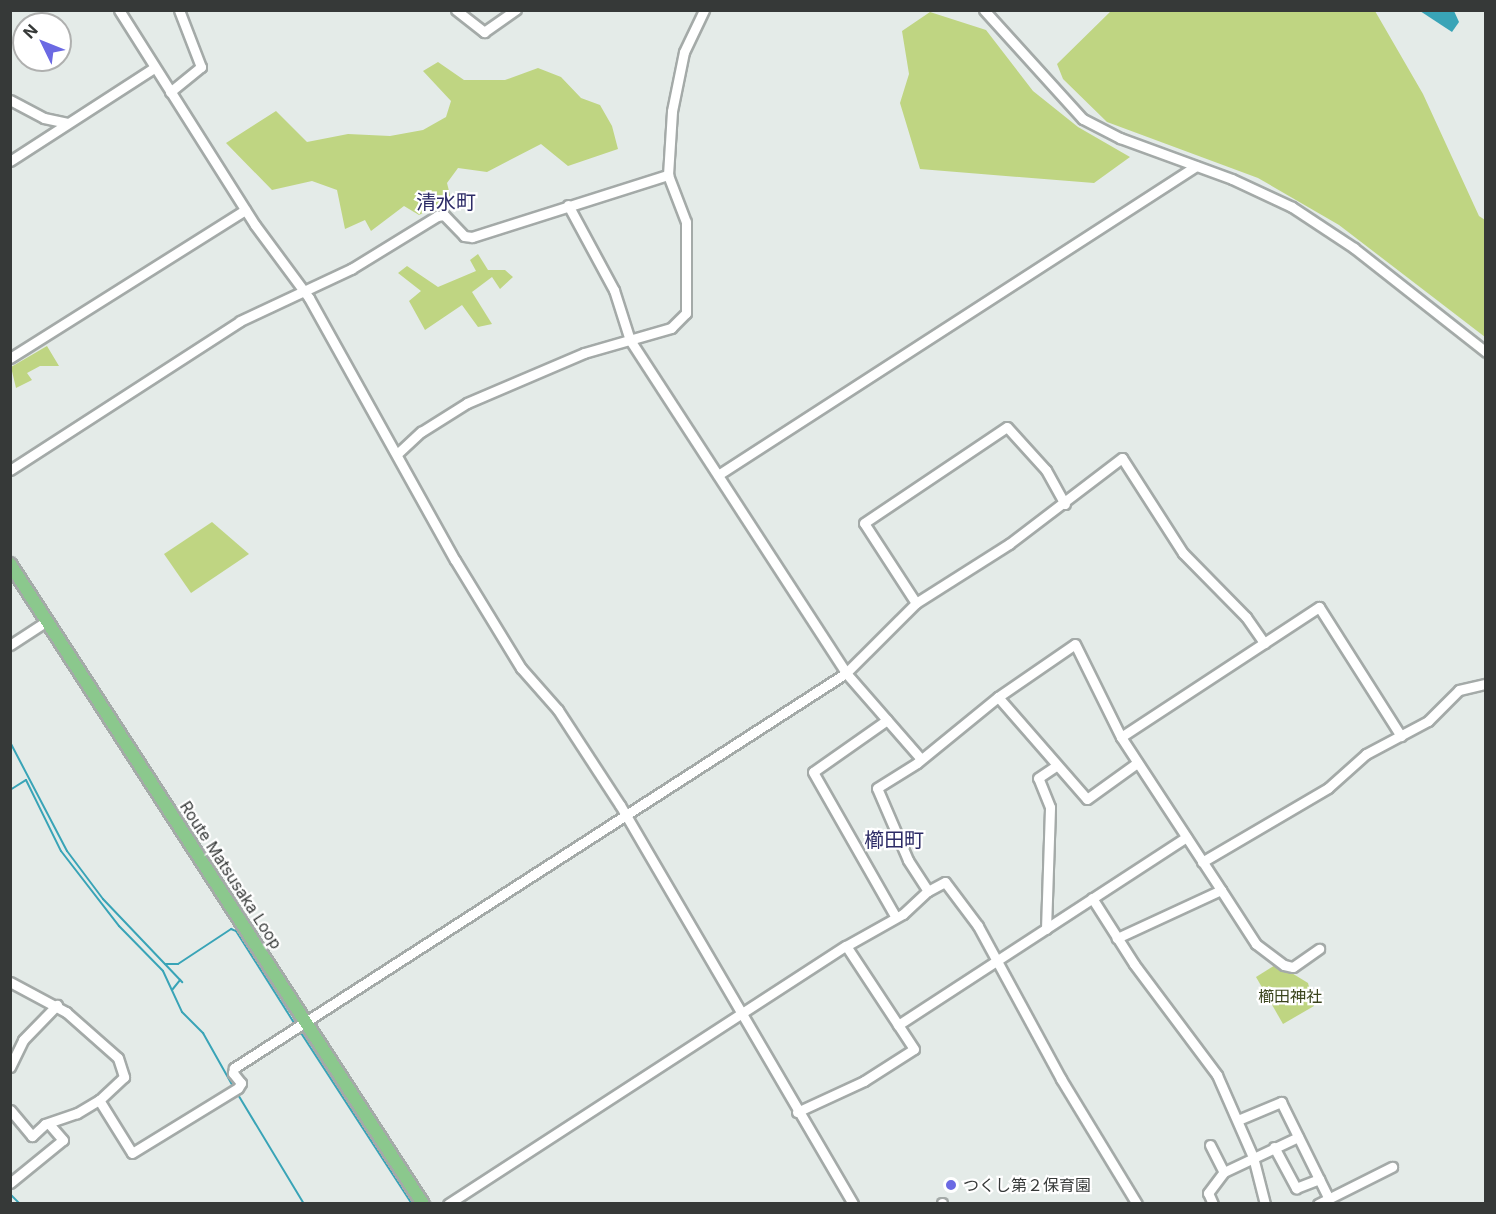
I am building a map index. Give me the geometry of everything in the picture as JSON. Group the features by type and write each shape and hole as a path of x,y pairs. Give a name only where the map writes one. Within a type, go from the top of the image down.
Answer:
{"main road":[{"name":"Route Matsusaka Loop","path":"10,564 423,1203"}],"street":[{"path":"120,10 154,68 245,210 303,292 398,454 455,560 521,668 558,710 624,816 797,1112 853,1203"},
{"path":"170,92 201,66 180,10"},
{"path":"456,10 484,32 516,10"},
{"path":"398,454 426,428 474,400 584,353 671,328 686,313 686,222 668,175 675,85 687,44 704,10"},
{"path":"984,10 1083,119 1120,138 1263,192 1313,219 1485,352"},
{"path":"10,160 154,68"},
{"path":"10,100 44,118 67,123"},
{"path":"718,475 1196,166"},
{"path":"10,470 240,321 351,269 437,216 444,216 464,236 472,237 668,175"},
{"path":"568,205 614,290 630,340 846,673 921,759"},
{"path":"10,358 245,210"},
{"path":"916,603 864,523 1007,427 1046,470 1065,504"},
{"path":"99,1100 132,1153 235,1090 241,1083 233,1069 846,673 916,603 1065,504 1122,458 1183,553 1246,617 1264,643"},
{"path":"1121,736 1319,607 1401,736"},
{"path":"10,645 47,621"},
{"path":"928,891 908,860 901,838 876,792 881,784 921,759 998,697 1075,644 1137,763 1256,944 1284,965 1293,967 1319,949"},
{"path":"1202,862 1328,788 1366,754 1428,721 1459,690 1485,684"},
{"path":"998,697 1087,799 1137,763"},
{"path":"887,720 813,772 895,916"},
{"path":"1046,929 1050,807 1038,778 1056,766"},
{"path":"898,1025 1186,837"},
{"path":"448,1203 846,945 895,916 903,914 928,891 945,882 956,891 1137,1203"},
{"path":"1117,938 1221,890"},
{"path":"1092,898 1117,938 1208,1062 1238,1120 1253,1157 1265,1203"},
{"path":"797,1112 864,1081 914,1049 846,945"},
{"path":"10,982 57,1005 118,1058 124,1077 99,1100 48,1124 32,1136 10,1110"},
{"path":"10,1067 23,1040 57,1005"},
{"path":"1238,1120 1281,1102 1328,1197"},
{"path":"10,1183 63,1140 48,1124"},
{"path":"1213,1203 1208,1193 1224,1172 1298,1137"},
{"path":"1210,1144 1224,1172"},
{"path":"1275,1147 1296,1188 1318,1179"},
{"path":"1318,1203 1392,1167"}],"green space":[{"path":"1112,10 1375,11 1423,94 1479,216 1485,220 1485,337 1339,225 1258,178 1107,122 1063,79 1057,64"},
{"path":"930,12 986,30 1033,91 1078,127 1130,157 1094,183 920,169 900,103 909,74 902,31"},
{"path":"438,62 464,80 505,80 538,68 561,77 581,98 600,105 612,126 618,149 568,166 541,144 487,172 458,168 447,183 451,199 419,215 404,206 371,231 365,220 345,229 337,190 312,181 272,190 226,143 276,111 307,142 348,134 390,136 423,130 446,117 451,101 423,71"},
{"path":"478,254 488,270 505,270 513,277 500,289 492,277 472,292 492,324 478,327 462,305 425,330 409,301 421,291 398,273 407,266 438,287 476,271 470,260"},
{"path":"47,346 59,366 40,366 27,373 32,380 16,388 11,367"},
{"path":"212,522 249,554 191,593 164,554"},
{"name":"櫛田神社","path":"1277,964 1308,983 1314,1006 1283,1024 1256,977"}],"water":[{"path":"1420,11 1454,11 1459,22 1452,32"}],"waterway":[{"path":"10,742 67,851 103,899 182,982"},
{"path":"10,790 26,780 61,851 119,926 163,971 182,1012 203,1033 234,1088"},
{"path":"165,964 178,964 231,929 236,931 293,1021"},
{"path":"172,990 180,980"},
{"path":"301,1033 412,1204"},
{"path":"237,1093 304,1204"},
{"path":"10,1194 20,1204"}],"place":[{"name":"つくし第２保育園","path":"951,1185"}],"district":[{"name":"清水町","path":"446,202"},
{"name":"櫛田町","path":"894,840"}]}
